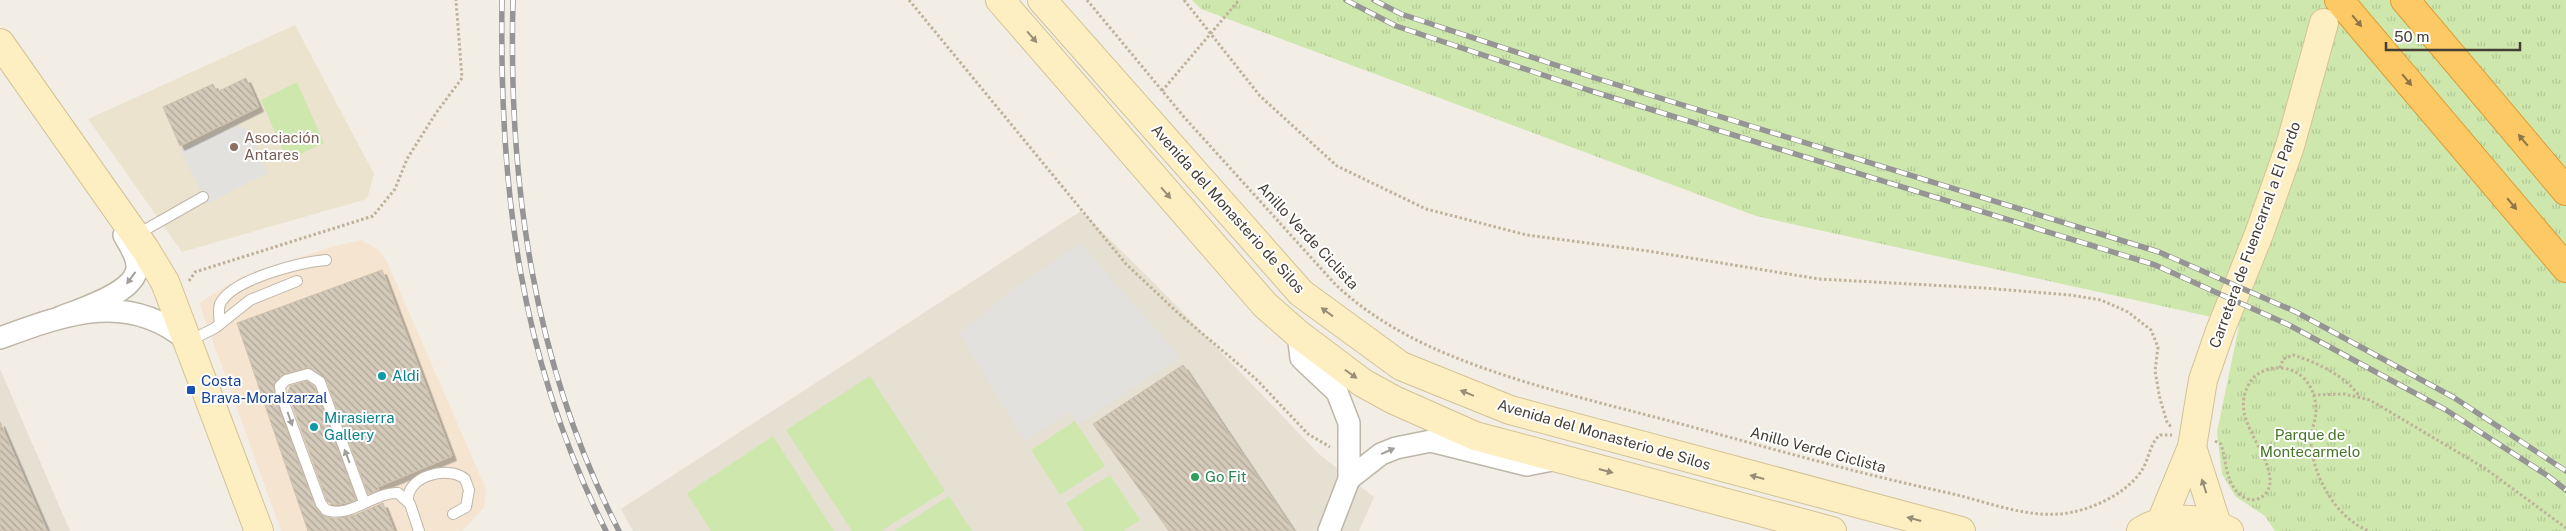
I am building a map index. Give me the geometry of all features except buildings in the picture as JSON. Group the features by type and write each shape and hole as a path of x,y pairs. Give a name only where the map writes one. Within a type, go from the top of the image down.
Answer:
{"highway":[{"path":"2340,0 2566,268"},
{"path":"2405,0 2566,191"}],"street":[{"path":"1000,0 1265,305 1298,334 1363,383 1402,404 1475,436 1832,531"},
{"name":"Avenida del Monasterio de Silos","path":"1042,0 1301,293 1401,366 1510,410 1961,531"},
{"name":"Carretera de Fuencarral a El Pardo","path":"2151,527 2188,440 2203,380 2290,146 2324,23"},
{"path":"0,43 136,235 165,282 247,504 259,531"},
{"path":"0,338 61,317 117,293 132,279 137,269 131,248 99,195 81,157"},
{"path":"61,317 102,311 131,312 160,321 188,341"},
{"path":"1298,334 1302,358 1331,384 1344,407 1350,437 1349,479 1329,531"},
{"name":"Carretera de Fuencarral a El Pardo","path":"2188,440 2223,528"},
{"path":"1349,479 1388,451 1413,443 1431,441 1527,465 1559,459"},
{"path":"247,504 250,531"},
{"path":"2151,527 2189,519 2223,528"}],"lane":[{"path":"136,235 203,197"},
{"path":"220,323 219,310 221,302 236,288 278,270 308,261 326,260"},
{"path":"188,341 220,323 250,300 297,281"},
{"path":"364,502 320,382 308,374 286,380 280,386 281,394 321,504 331,512 342,511 446,472 460,476 467,484 469,496 466,507 453,514"},
{"path":"414,483 410,488 408,501 419,531"},
{"path":"386,493 398,493 408,501"}],"path":[{"path":"189,281 195,272 374,216 395,189 407,159 436,113 462,78 456,0"},
{"path":"909,0 1126,264 1178,313 1256,379 1308,434 1332,448"},
{"name":"Anillo Verde Ciclista","path":"1087,0 1162,91 1307,255 1351,299 1407,335 1480,367 1597,402 1806,459 2037,514 2075,512 2101,502 2134,481 2147,460 2155,440 2160,435 2220,444 2226,471 2233,485 2244,497 2254,501 2261,498 2267,492 2271,482 2269,472 2247,424 2244,400 2246,389 2260,372 2280,368"},
{"path":"1184,0 1260,96 1337,166 1426,209 1526,235 1648,251 1818,279 2070,294 2101,300 2128,312 2151,330 2158,347 2155,372 2167,422 2188,440"},
{"path":"1162,91 1209,32 1239,0"},
{"path":"2360,397 2354,388 2311,360 2293,354 2283,360 2280,368 2291,368 2300,373 2314,395 2316,413 2311,442 2320,478 2343,514 2355,524 2370,531"},
{"path":"2314,395 2327,393 2370,400 2486,469 2566,528"}],"shaded area":[{"name":"Asociación Antares","path":"295,25 374,174 367,199 182,252 88,119"},
{"path":"238,125 249,131 268,173 207,204 180,150"},
{"path":"1081,211 1168,297 1319,454 1374,497 1359,531 633,531 621,509"},
{"path":"361,240 378,249 387,262 486,489 484,508 462,531 281,531 199,303 240,277 331,247"},
{"path":"1080,243 1180,357 1078,424 1069,412 1025,441 959,334 1012,290"},
{"path":"0,369 70,531 0,531"}],"green space":[{"name":"Parque de Montecarmelo","path":"1192,0 2566,0 2566,531 2275,531 2265,516 2236,497 2222,474 2217,432 2239,326 2234,322 1756,216 1201,9"},
{"path":"297,82 324,143 287,160 261,100"},
{"path":"870,376 945,491 881,531 852,531 786,430"},
{"path":"1075,421 1105,466 1060,495 1031,450"},
{"path":"773,436 834,531 711,531 687,493"},
{"path":"1110,475 1140,520 1123,531 1084,531 1066,503"},
{"path":"949,496 972,531 894,531"}],"railway":[{"path":"502,0 502,70 505,139 511,206 521,272 535,338 553,402 577,467 606,531"},
{"path":"513,0 513,69 516,137 522,205 532,273 547,339 566,404 590,468 619,531"},
{"path":"1346,0 1396,26 1588,90 2155,265 2289,325 2446,410 2548,476 2566,490"},
{"path":"1374,0 1401,14 1592,77 2159,252 2296,312 2453,397 2566,471"}],"place":[{"name":"Asociación Antares","path":"234,147"},
{"name":"Aldi","path":"382,376"},
{"name":"Costa Brava-Moralzarzal","path":"191,390"},
{"name":"Mirasierra Gallery","path":"314,427"},
{"name":"Go Fit","path":"1195,477"}]}
